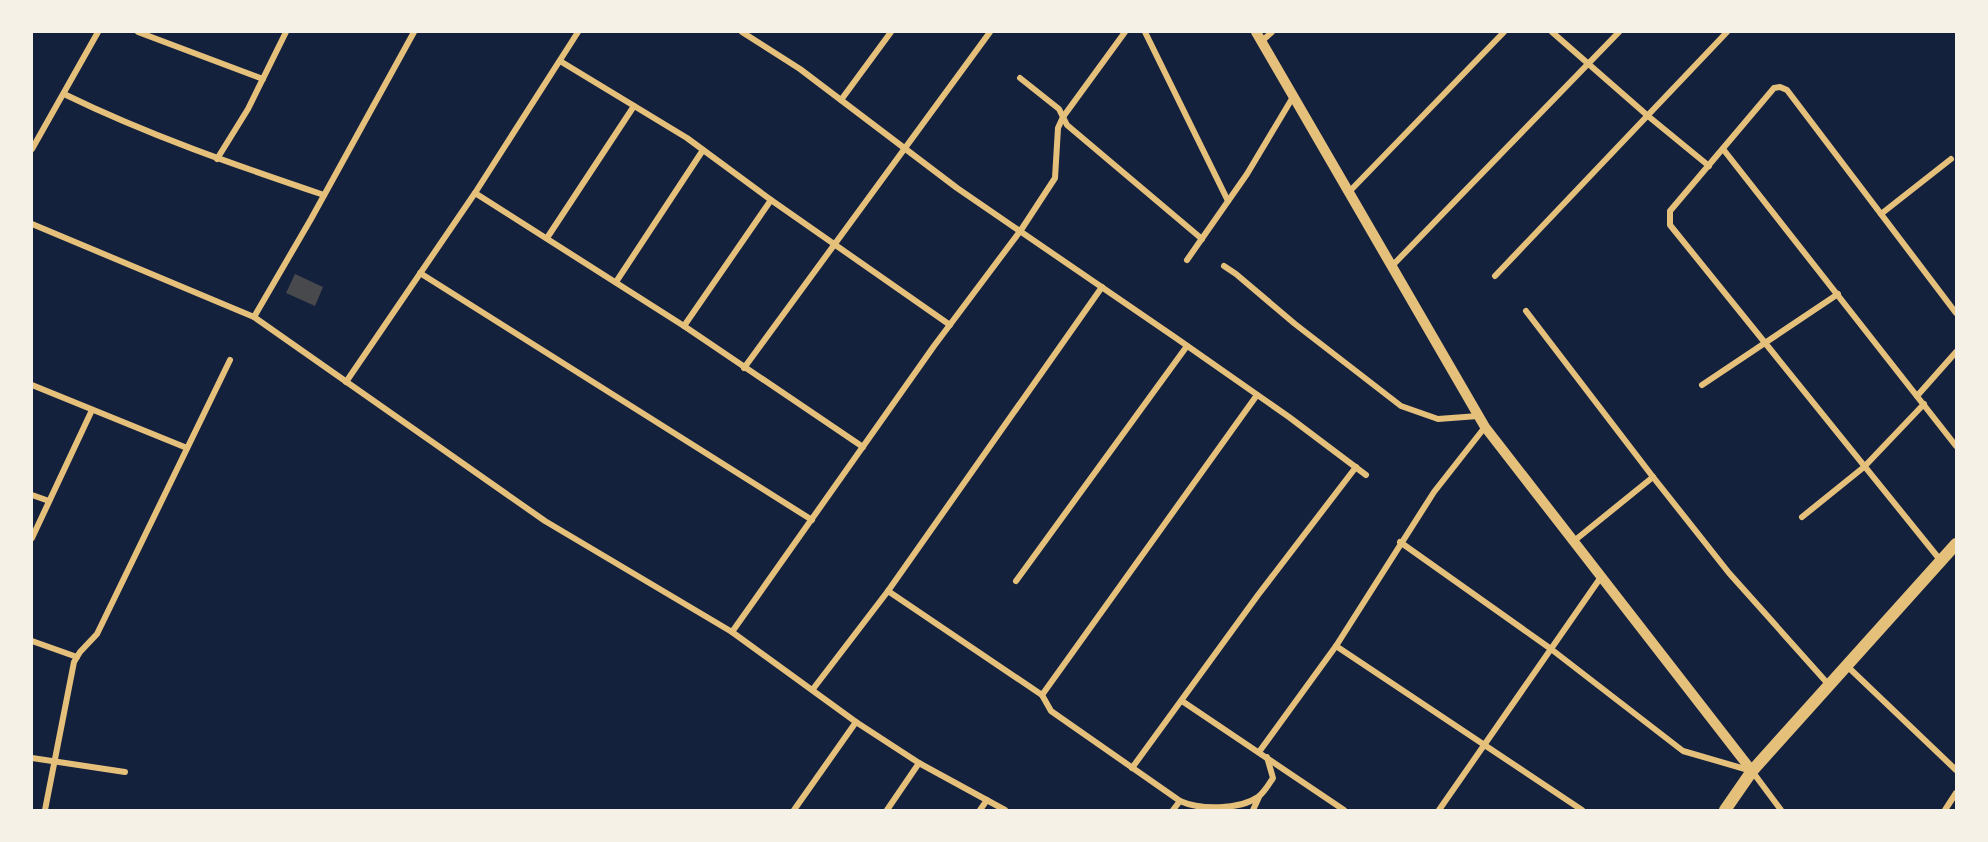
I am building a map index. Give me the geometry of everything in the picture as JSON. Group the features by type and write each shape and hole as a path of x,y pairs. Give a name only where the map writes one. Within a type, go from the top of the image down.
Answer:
{"main road":[{"path":"1725,810 1752,771 1956,544"}],"street":[{"path":"32,149 98,32"},
{"path":"138,32 263,79"},
{"path":"217,159 248,109 286,32"},
{"path":"254,317 414,32"},
{"path":"346,382 475,193 578,32"},
{"path":"742,32 800,69 957,188 1188,346 1366,475"},
{"path":"841,100 891,32"},
{"path":"744,368 990,32"},
{"path":"732,632 950,325 1021,230 1055,178 1058,128 1063,117 1125,32"},
{"path":"1145,32 1228,201"},
{"path":"1272,32 1259,36 1485,428 1781,810"},
{"path":"1349,192 1504,32"},
{"path":"1552,32 1709,166"},
{"path":"1392,266 1619,32"},
{"path":"1495,276 1727,32"},
{"path":"560,61 703,150 835,246 950,325"},
{"path":"1020,78 1059,109 1067,125 1202,239"},
{"path":"1941,561 1670,225 1670,211 1774,88 1780,87 1786,90 1956,313"},
{"path":"64,94 120,122 217,159 324,195"},
{"path":"1187,260 1228,201 1294,96"},
{"path":"547,238 634,106"},
{"path":"1723,148 1956,446"},
{"path":"616,282 703,150"},
{"path":"1881,214 1951,159"},
{"path":"475,193 684,326 863,447"},
{"path":"684,326 771,200"},
{"path":"32,224 254,317 545,521 732,632 856,722 919,763 1005,810"},
{"path":"1224,266 1294,324 1401,406 1438,419 1479,416"},
{"path":"420,273 812,520"},
{"path":"813,689 888,591 1102,287"},
{"path":"1702,385 1838,294"},
{"path":"1526,311 1729,573 1829,685"},
{"path":"1016,581 1188,346"},
{"path":"1917,396 1956,352"},
{"path":"45,810 77,657 97,634 230,360"},
{"path":"32,385 187,448"},
{"path":"1042,695 1257,395"},
{"path":"1802,517 1864,467 1924,404"},
{"path":"32,537 92,410"},
{"path":"1259,752 1336,646 1400,542 1434,492 1485,428"},
{"path":"1132,768 1258,595 1356,467"},
{"path":"1574,541 1653,477"},
{"path":"32,495 49,501"},
{"path":"1400,542 1551,649 1683,751 1752,771"},
{"path":"1439,810 1601,577"},
{"path":"888,591 1042,695 1051,711 1179,801 1188,805 1226,808 1259,797"},
{"path":"32,641 77,657"},
{"path":"1336,646 1582,810"},
{"path":"1847,666 1956,770"},
{"path":"1182,700 1344,810"},
{"path":"794,810 856,722"},
{"path":"1253,810 1259,797 1273,778 1266,756"},
{"path":"32,758 125,772"},
{"path":"887,810 919,763"},
{"path":"1944,810 1956,793"},
{"path":"980,810 987,800"},
{"path":"1173,810 1179,801"}],"building":[{"path":"295,274 323,287 315,306 286,293"}]}
